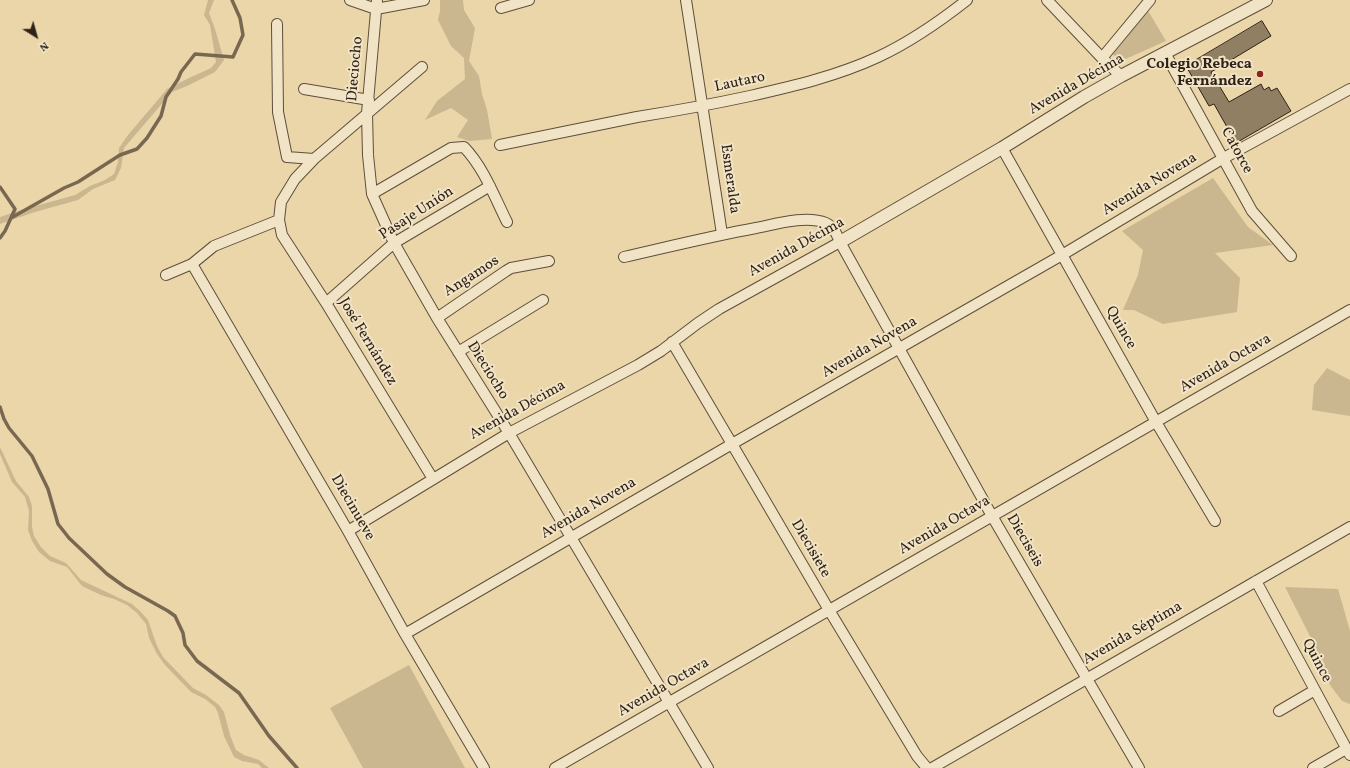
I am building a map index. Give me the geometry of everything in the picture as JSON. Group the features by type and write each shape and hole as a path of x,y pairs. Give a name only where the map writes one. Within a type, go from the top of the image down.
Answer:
{"street":[{"path":"350,0 377,4 424,0"},
{"path":"501,8 528,0"},
{"name":"Esmeralda","path":"686,0 722,234 790,221 812,220 827,223 836,231 840,242"},
{"name":"Lautaro","path":"500,145 597,124 703,106 802,84 879,57 932,26 967,0"},
{"path":"1047,0 1121,76"},
{"path":"1102,58 1150,0"},
{"name":"Avenida Décima","path":"348,531 509,433 638,365 661,351 698,322 719,309 840,242 1002,148 1084,97 1266,0"},
{"name":"Dieciocho","path":"377,4 367,113 368,162 372,194 394,243 437,318 509,433 708,768"},
{"path":"277,24 278,112 287,157 314,159"},
{"name":"Catorce","path":"1165,53 1252,211 1291,256"},
{"path":"166,275 192,264 214,246 278,220 281,202 295,179 314,159 422,67"},
{"path":"304,89 369,100"},
{"name":"Avenida Novena","path":"405,634 570,537 1062,255 1222,159 1350,90"},
{"path":"372,194 451,148 464,147 474,157 507,222"},
{"name":"Quince","path":"1002,148 1156,422 1215,521"},
{"name":"Pasaje Unión","path":"326,303 394,243 490,186"},
{"name":"José Fernández","path":"278,220 282,235 326,303 433,479"},
{"path":"624,257 722,234"},
{"name":"Dieciseis","path":"840,242 992,516 1139,768"},
{"name":"Angamos","path":"437,318 511,268 549,261"},
{"name":"Diecinueve","path":"192,264 484,768"},
{"path":"458,352 543,300"},
{"name":"Avenida Octava","path":"554,768 1350,310"},
{"name":"Diecisiete","path":"672,342 829,610 917,756 927,768"},
{"name":"Avenida Séptima","path":"932,768 1350,527"},
{"name":"Quince","path":"1256,581 1348,752"},
{"path":"1279,711 1315,690"},
{"path":"1313,768 1348,752"}],"shaded area":[{"path":"208,0 214,0 209,13 224,60 215,72 172,92 124,148 121,168 115,180 93,189 78,200 0,224 0,217 75,195 114,174 118,162 119,148 128,135 167,89 211,68 216,62 210,25 204,15"},
{"path":"440,0 463,0 464,10 475,28 469,61 479,76 492,139 469,141 457,137 468,120 451,108 425,120 437,101 465,79 464,58 451,46 438,20"},
{"path":"1147,9 1166,41 1121,61 1111,53"},
{"path":"1213,178 1248,227 1273,245 1215,253 1240,278 1237,312 1163,324 1134,310 1123,310 1138,275 1143,250 1122,231"},
{"path":"1327,368 1350,380 1350,416 1312,410 1314,385"},
{"path":"0,447 16,481 29,497 32,506 32,527 34,536 41,547 50,556 66,563 81,580 132,604 141,612 148,620 157,646 163,657 193,688 206,695 219,705 224,712 230,735 236,750 244,755 259,760 269,768 262,768 258,764 242,761 234,757 224,736 215,707 205,699 191,692 165,665 157,654 149,638 146,624 137,613 127,605 82,586 67,567 50,561 39,552 32,541 28,530 29,511 25,497 12,482 0,454"},
{"path":"1285,587 1338,589 1350,631 1350,704 1342,701 1330,685 1313,642"},
{"path":"409,665 465,768 363,768 330,708"}],"building":[{"path":"1262,21 1271,36 1211,72 1229,102 1261,84 1264,90 1269,87 1271,91 1277,88 1291,111 1236,143 1214,104 1209,106 1186,66"}],"waterway":[{"path":"11,218 64,188 78,182 120,155 137,149 147,138 161,116 166,97 181,72 195,54 233,57 243,35 240,18 232,0"},
{"path":"0,187 15,209 5,231 0,238"},
{"path":"0,407 9,428 32,456 48,489 58,524 69,538 107,574 125,587 175,616 183,633 185,645 197,661 239,693 269,736 297,768"}],"place":[{"name":"Colegio Rebeca Fernández","path":"1260,74"}]}
